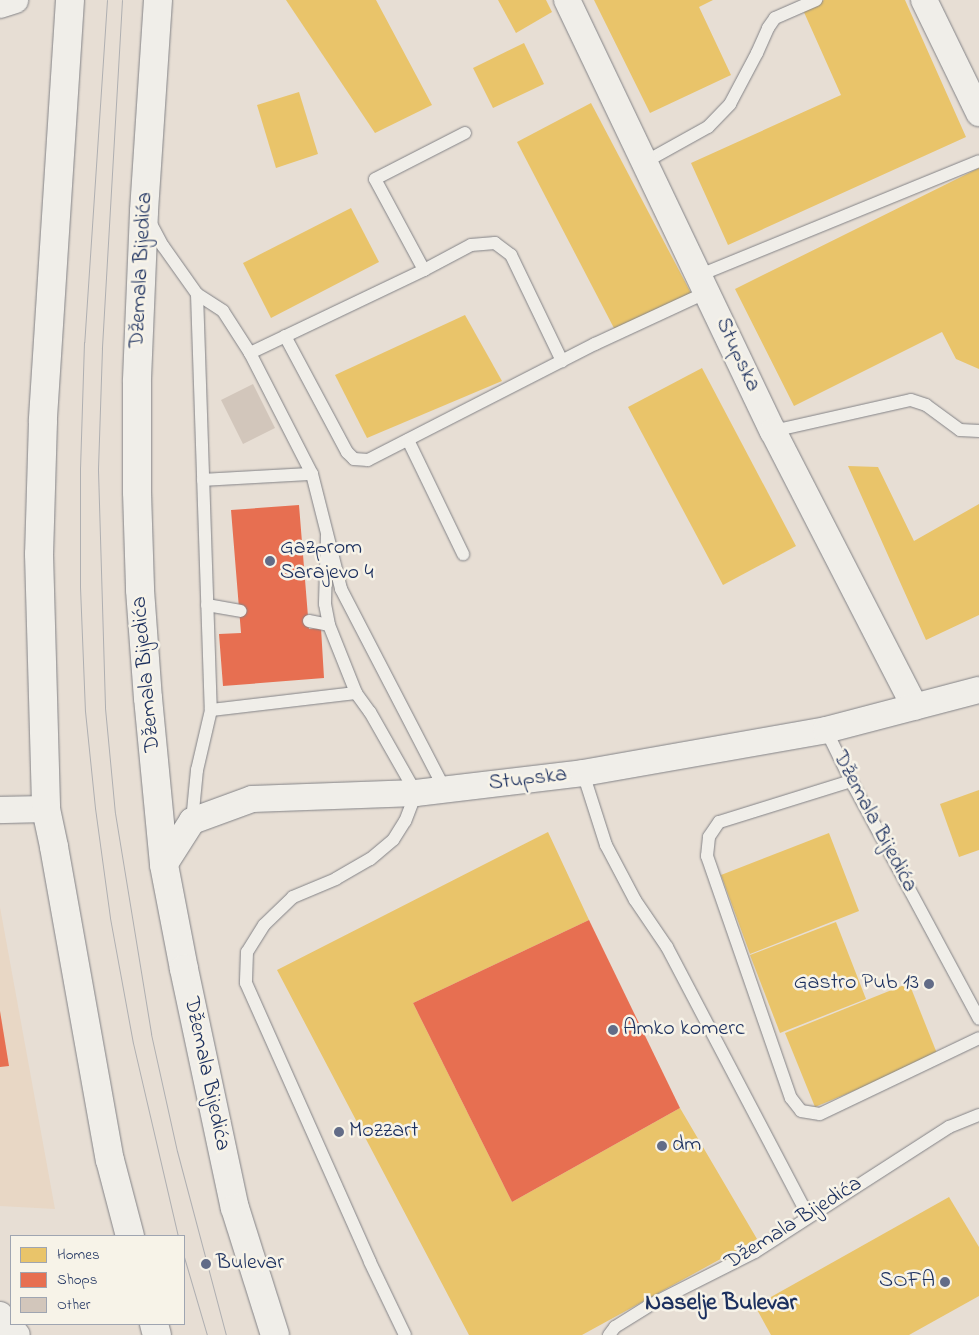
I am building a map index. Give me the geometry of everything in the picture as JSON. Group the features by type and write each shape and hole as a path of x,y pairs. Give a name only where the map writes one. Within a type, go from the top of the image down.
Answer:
{"main road":[{"path":"70,0 43,421 39,535 46,809 110,1160 130,1235"},
{"name":"Džemala Bijedića","path":"158,0 144,212 137,382 137,502 140,590 148,698 164,865 210,1098 235,1208 275,1335"}],"street":[{"path":"0,5 15,0"},
{"name":"Stupska","path":"567,0 773,431 915,707"},
{"path":"924,0 979,113"},
{"name":"Stupska","path":"192,821 252,799 416,793 583,773 826,730 979,690"},
{"path":"0,810 46,809"},
{"path":"164,865 192,821"},
{"path":"0,1315 17,1335"}],"lane":[{"path":"645,162 708,127 730,104 768,28 775,18 816,0"},
{"path":"424,270 375,179 465,133"},
{"path":"285,336 347,452 354,459 368,460 562,361 704,284 979,161"},
{"path":"144,212 163,246 197,294 223,311 250,353 312,474 341,589 445,790"},
{"path":"250,353 424,270 471,244 495,243 510,255 562,361"},
{"path":"192,821 197,770 211,710 197,294"},
{"path":"773,431 910,400 926,405 960,430 979,431"},
{"path":"408,440 463,554"},
{"path":"203,480 312,474"},
{"path":"327,536 325,604 329,625 356,693 370,712 416,793 405,821 393,840 370,859 336,879 293,897 264,924 247,952 246,983 370,1262 405,1335"},
{"path":"207,605 240,611"},
{"path":"309,621 329,625"},
{"path":"211,710 356,693"},
{"name":"Džemala Bijedića","path":"826,730 851,781 979,1019"},
{"path":"583,773 606,845 635,900 667,948 808,1216"},
{"path":"851,781 719,822 709,837 708,856 791,1098 800,1111 820,1114 979,1038"},
{"name":"Džemala Bijedića","path":"610,1335 615,1327 648,1306 755,1252 949,1126 979,1114"}],"shaded area":[{"path":"0,907 55,1209 0,1206"}],"building: Homes":[{"path":"286,0 376,0 432,105 375,133"},
{"path":"498,0 546,0 552,12 516,33"},
{"path":"594,0 713,0 699,7 731,75 650,113"},
{"path":"824,0 905,0 966,137 728,245 691,163 841,95 803,10"},
{"path":"524,43 544,84 493,108 473,68"},
{"path":"299,92 318,154 276,168 257,105"},
{"path":"591,103 691,293 616,332 517,142"},
{"path":"979,168 979,369 956,359 942,332 794,406 735,289"},
{"path":"351,208 379,262 271,318 243,263"},
{"path":"465,315 502,381 367,438 335,375"},
{"path":"702,368 796,546 723,585 628,407"},
{"path":"848,466 878,467 914,541 979,504 979,615 926,640"},
{"path":"979,790 979,850 959,857 940,804"},
{"path":"548,832 589,920 413,1003 512,1202 680,1108 757,1239 582,1335 469,1335 277,970"},
{"path":"829,833 859,911 750,954 721,875"},
{"path":"836,922 866,999 780,1033 750,955"},
{"path":"909,983 938,1056 815,1107 785,1033"},
{"path":"949,1197 979,1247 979,1296 909,1335 771,1335 755,1306"}],"building: Shops":[{"name":"Gazprom Sarajevo 4","path":"299,505 309,629 321,628 324,678 223,686 219,634 241,633 231,510"},
{"path":"589,920 680,1108 512,1202 413,1003"},
{"path":"0,1011 9,1066 0,1067"}],"building: Other":[{"path":"253,384 275,428 243,444 221,400"}],"tram line":[{"path":"107,0 84,342 80,467 80,587 85,711 95,808 110,918 133,1043 178,1235"},
{"path":"122,0 102,348 98,470 105,708 115,813 151,1034 177,1151 226,1335"},
{"path":"185,1260 207,1335"}],"place":[{"name":"Gazprom Sarajevo 4","path":"270,561"},
{"name":"Gastro Pub 13","path":"929,984"},
{"name":"Amko komerc","path":"613,1030"},
{"name":"Mozzart","path":"339,1132"},
{"name":"dm","path":"662,1146"},
{"name":"Bulevar","path":"206,1264"},
{"name":"SOFA","path":"945,1282"}],"district":[{"name":"Naselje Bulevar","path":"721,1304"}]}
